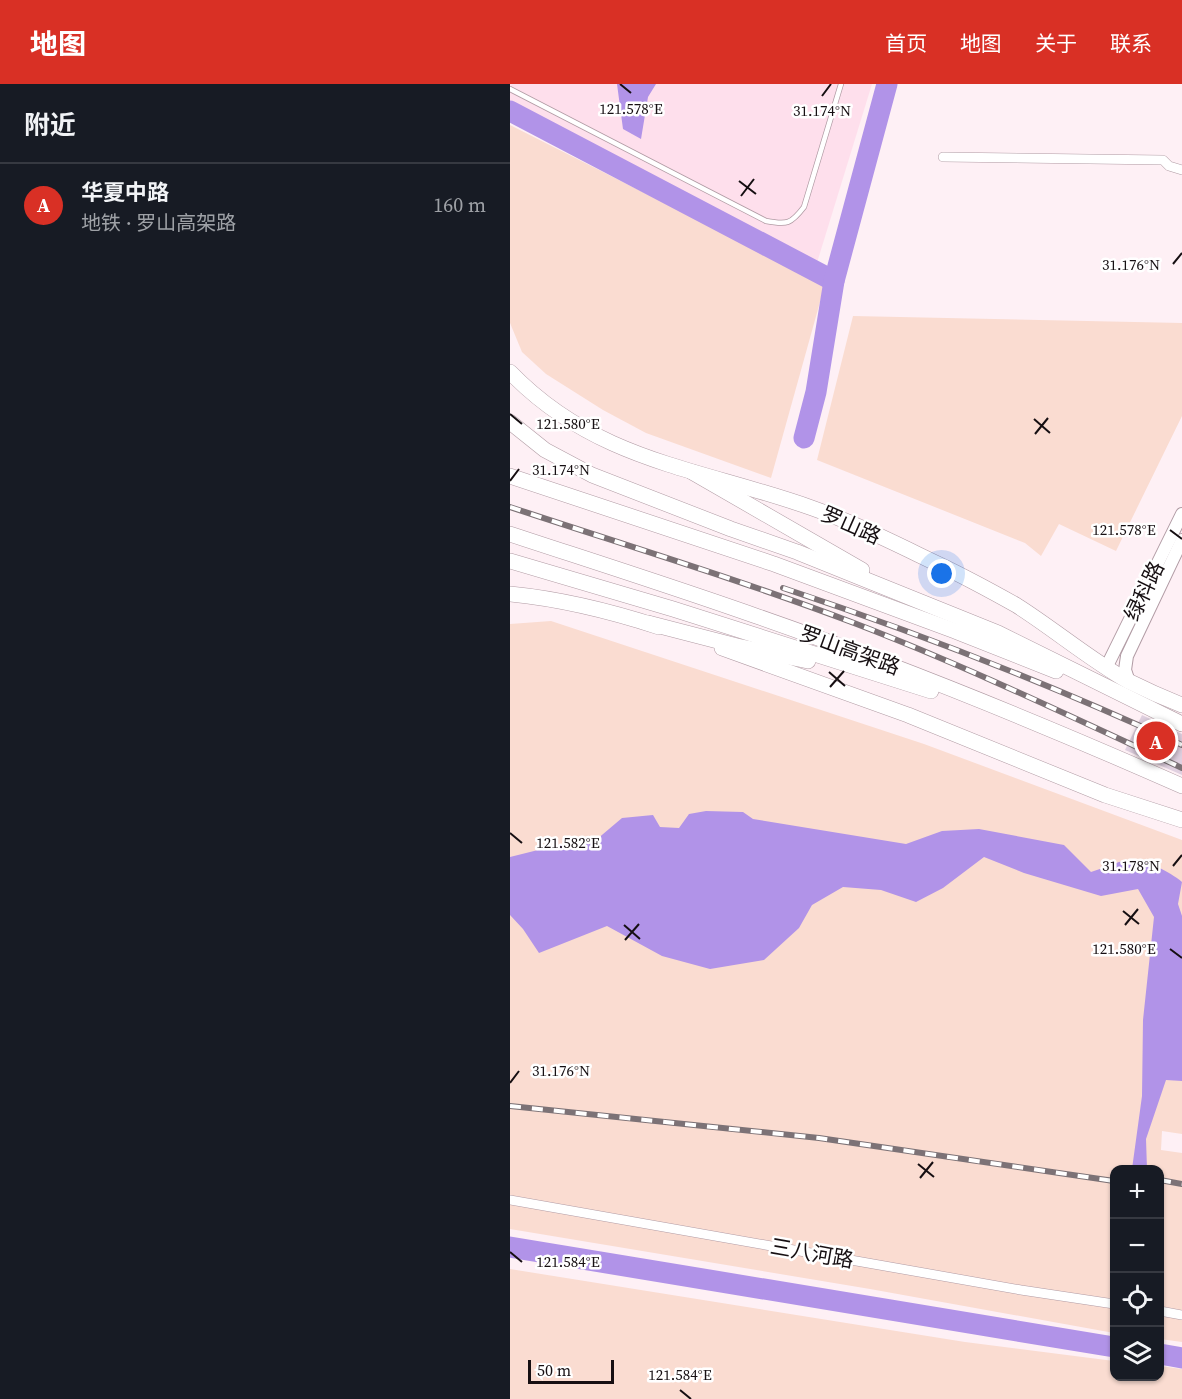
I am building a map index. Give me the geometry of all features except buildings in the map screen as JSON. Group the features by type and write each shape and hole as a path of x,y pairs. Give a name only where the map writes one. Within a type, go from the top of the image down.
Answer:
{"main road":[{"name":"罗山路","path":"510,372 546,405 583,430 637,455 813,508 876,535 974,582 1017,606 1129,682 1182,705"},
{"path":"510,422 545,450 592,475 731,530 797,552 1018,642 1182,725"},
{"path":"692,472 881,582 934,608"},
{"path":"510,476 774,564 955,631 1182,725"},
{"name":"罗山高架路","path":"510,534 756,616 861,654 1025,718 1182,786"},
{"path":"510,561 673,609 933,691 1182,786"},
{"path":"510,594 565,601 737,646 837,667 933,691"},
{"path":"648,623 816,680 1105,795 1182,820"}],"street":[{"path":"943,157 1163,160 1169,166 1182,170"},
{"name":"绿科路","path":"1106,668 1182,514"},
{"name":"绿科路","path":"1129,682 1125,670 1127,656 1182,540"},
{"name":"三八河路","path":"510,1200 1110,1304"},
{"path":"1164,1312 1182,1315"}],"lane":[{"path":"510,89 766,221 783,224 796,217 804,207 841,84"}],"shaded area":[{"path":"510,84 872,84 816,266 510,104"},
{"path":"617,84 656,84 648,97 641,139 623,129"},
{"path":"510,125 825,284 771,478 646,433 603,410 546,374 522,352 510,323"},
{"path":"853,316 1182,323 1182,416 1116,551 1059,524 1041,556 1025,543 817,460"},
{"path":"551,621 924,744 1182,840 1182,1134 1162,1131 1161,1150 1182,1153 1182,1342 1164,1340 1164,1165 1110,1165 1110,1332 870,1289 510,1229 510,624"},
{"path":"706,811 743,812 753,819 906,844 942,831 979,829 1064,845 1091,872 1119,862 1136,861 1161,869 1182,882 1178,904 1182,916 1182,1081 1166,1080 1146,1139 1147,1165 1133,1165 1142,1096 1143,1020 1154,917 1138,889 1101,896 1024,873 984,857 943,888 916,902 881,890 843,887 812,905 799,928 764,960 710,969 662,956 607,926 539,953 523,929 510,915 510,857 570,842 596,840 622,818 653,815 660,827 679,828 689,814"},
{"path":"510,1269 965,1342 1110,1360 1110,1381 1164,1381 1164,1367 1182,1369 1182,1399 510,1399"}],"waterway":[{"path":"804,438 816,392 834,281 887,84"},
{"path":"510,111 834,281"},
{"path":"510,1247 1110,1346"},
{"path":"1164,1355 1182,1358"}],"railway":[{"path":"510,507 726,577 854,623 979,675 1182,768"},
{"path":"783,588 985,661 1084,701 1182,745"},
{"path":"510,1106 819,1138 1110,1180"},
{"path":"1164,1181 1182,1184"}],"place":[{"name":"华夏中路","path":"1156,741"}]}
